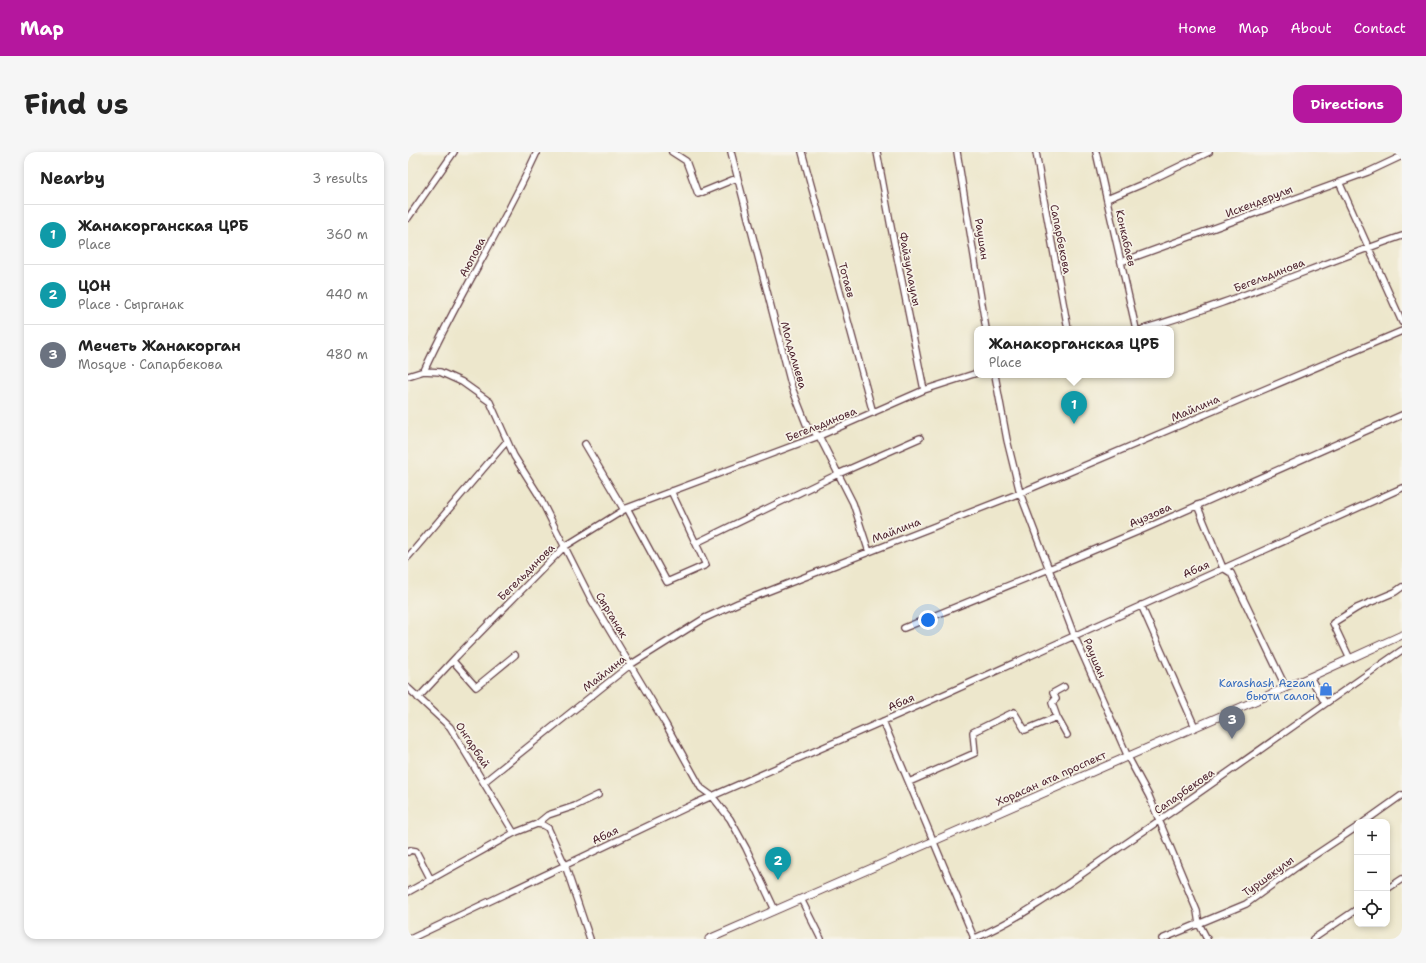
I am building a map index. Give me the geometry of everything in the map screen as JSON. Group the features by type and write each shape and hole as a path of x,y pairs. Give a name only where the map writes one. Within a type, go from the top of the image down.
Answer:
{"main road":[{"name":"Хорасан ата проспект","path":"709,939 1286,688 1402,635"}],"street":[{"path":"408,218 454,152"},
{"name":"Аюпова","path":"424,370 440,335 467,287 537,152"},
{"path":"672,152 686,161 698,194 737,178"},
{"name":"Молдалиева","path":"731,152 792,388 807,426 819,436 853,503 869,552"},
{"name":"Тотаев","path":"802,152 873,413"},
{"name":"Файзуллаулы","path":"877,152 924,390"},
{"name":"Раушан","path":"958,152 986,326"},
{"name":"Сапарбекова","path":"1036,152 1067,326"},
{"name":"Конкабаев","path":"1096,152 1135,326"},
{"path":"1107,198 1145,183 1209,152"},
{"name":"Искендерулы","path":"1122,262 1368,172 1402,156"},
{"path":"1339,182 1402,322"},
{"name":"Бегельдинова","path":"1153,326 1254,292 1339,258 1402,236"},
{"name":"Майлина","path":"484,782 630,664 705,618 738,603 1020,493 1402,331"},
{"path":"408,376 424,370"},
{"name":"Сырганак","path":"424,370 440,372 462,382 490,402 514,456 538,494 592,601 701,788 712,796 730,819 746,848 775,910"},
{"name":"Бегельдинова","path":"418,698 564,547 625,509 819,436 924,390 974,374"},
{"name":"Раушан","path":"996,378 1007,440 1020,493 1049,570 1074,635 1128,757 1160,820 1197,911 1199,924 1207,939"},
{"name":"Ауэзова","path":"904,628 1049,570 1402,414"},
{"path":"696,543 838,474 920,438"},
{"path":"408,557 507,441"},
{"path":"584,444 625,509 667,582 706,565 671,491"},
{"name":"Абая","path":"410,939 712,796 883,721 1402,488"},
{"path":"1198,505 1223,568 1231,573 1286,688"},
{"path":"1350,659 1333,623 1357,608 1395,592 1402,587"},
{"path":"1141,605 1195,727"},
{"name":"Сапарбекова","path":"973,939 990,932 1023,914 1402,650"},
{"path":"453,661 476,687 515,655"},
{"path":"1310,677 1325,703"},
{"path":"1064,687 1053,693 1056,699 1052,703 1057,717 1067,735"},
{"name":"Онгарбай","path":"408,688 450,727 484,782"},
{"path":"909,782 975,752 973,732 1014,712 1025,730 1057,717"},
{"path":"883,721 934,841 973,939"},
{"path":"484,782 514,833"},
{"path":"408,892 514,833 537,824 548,815 575,806 598,795"},
{"path":"1368,819 1402,796"},
{"path":"537,824 543,824 548,828 565,865 590,939"},
{"name":"Туршекулы","path":"1162,939 1246,904 1294,869 1354,829"},
{"path":"408,852 410,850 416,851 431,880"},
{"path":"1390,887 1402,879"},
{"path":"801,899 821,939"},
{"path":"1313,939 1354,911"}],"place":[{"name":"Жанакорганская ЦРБ","path":"1074,424"},
{"name":"Karashash Azzam бьюти салон","path":"1326,689"},
{"name":"Мечеть Жанакорган","path":"1232,739"},
{"name":"ЦОН","path":"778,880"}]}
